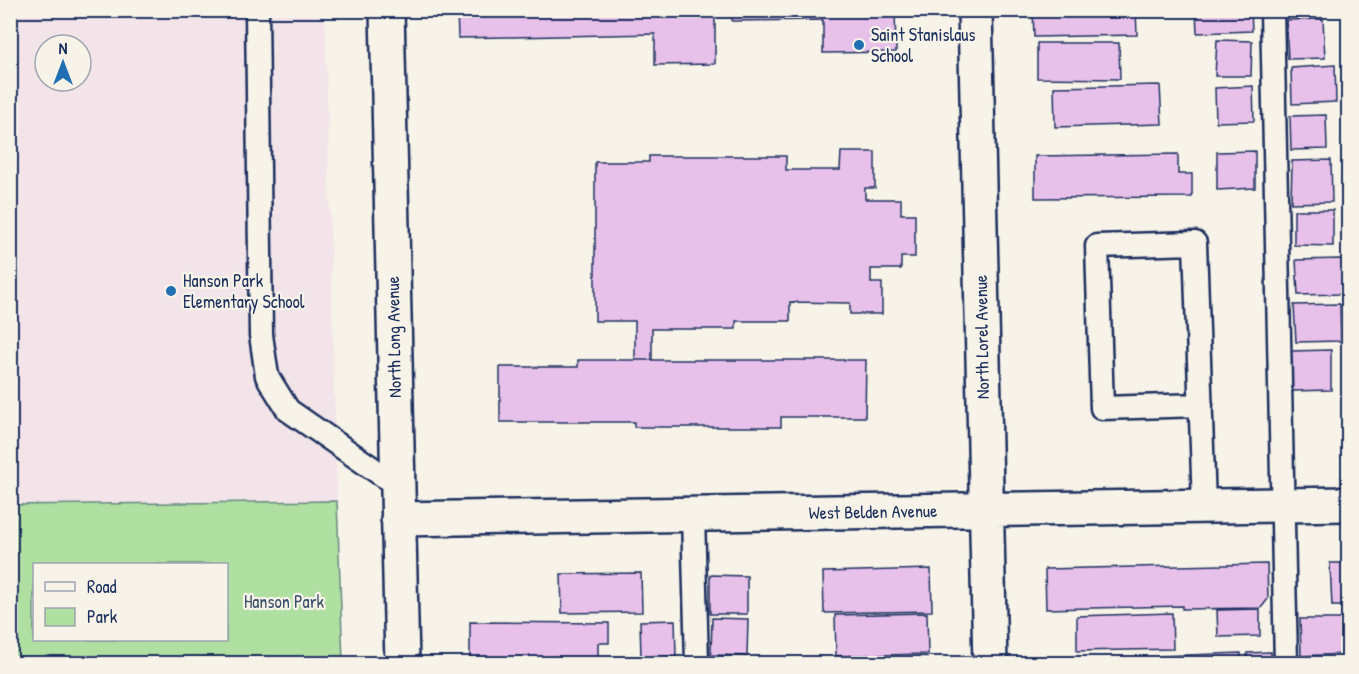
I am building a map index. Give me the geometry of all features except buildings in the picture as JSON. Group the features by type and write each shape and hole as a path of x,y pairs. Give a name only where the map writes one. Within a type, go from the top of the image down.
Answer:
{"street":[{"name":"North Long Avenue","path":"387,10 402,663"},
{"name":"North Lorel Avenue","path":"975,10 990,663"},
{"name":"West Belden Avenue","path":"398,519 1348,504"}],"lane":[{"path":"257,10 261,334 267,376 288,410 398,486"},
{"path":"1272,10 1286,663"},
{"path":"1201,405 1102,408 1097,246 1195,243 1201,405 1204,506"},
{"path":"693,515 697,663"}],"shaded area":[{"name":"Hanson Park Elementary School","path":"10,11 325,11 337,501 11,505"}],"green space":[{"name":"Hanson Park","path":"337,501 343,663 11,663 11,505"}],"place":[{"name":"Saint Stanislaus School","path":"859,45"},
{"name":"Hanson Park Elementary School","path":"171,291"}]}
